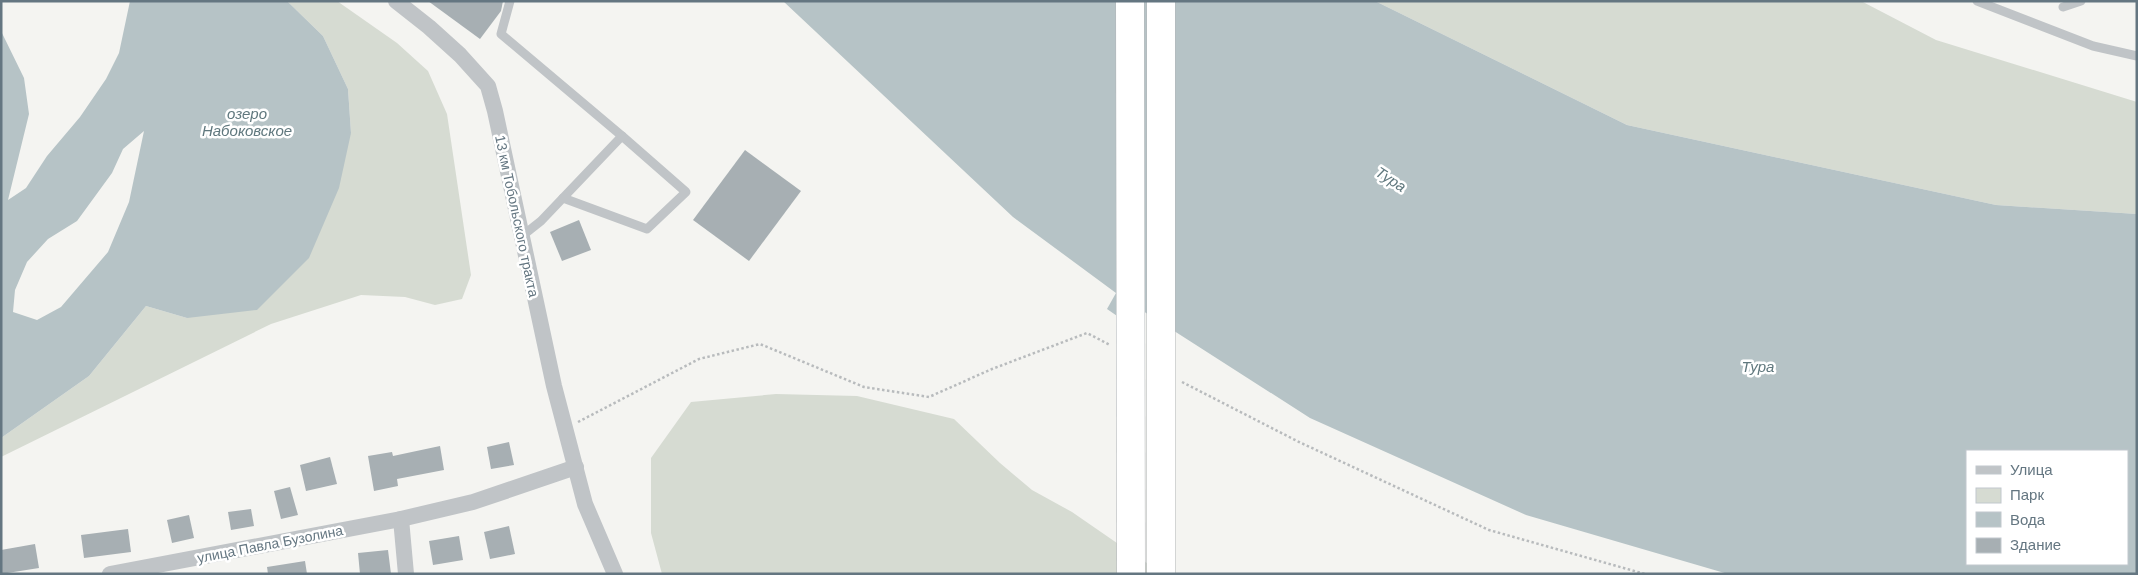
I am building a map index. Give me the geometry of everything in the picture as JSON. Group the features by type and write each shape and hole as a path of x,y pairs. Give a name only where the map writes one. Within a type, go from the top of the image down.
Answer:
{"highway":[{"path":"1130,1 1131,574"},
{"path":"1161,1 1161,574"}],"street":[{"name":"13 км Тобольского тракта","path":"396,1 460,55 488,86 566,429 585,504 615,574"},
{"name":"улица Павла Бузолина","path":"110,574 401,519 473,502 576,467"},
{"path":"401,519 406,574"}],"lane":[{"path":"510,1 501,34 686,192 647,229 563,198"},
{"path":"1977,1 2093,46 2137,56"},
{"path":"2063,6 2081,1"},
{"path":"522,236 541,221 622,136"}],"path":[{"path":"566,429 624,396 699,359 760,344 864,387 929,397 992,369 1087,333 1114,346"},
{"path":"1176,378 1299,442 1490,530 1645,574"}],"green space":[{"path":"287,1 337,1 397,43 428,71 447,114 471,275 462,299 435,305 405,297 361,295 271,324 1,457 1,438 89,376 146,306 187,318 351,133 348,89 323,36"},
{"path":"1375,1 1861,1 1936,40 2137,102 2137,214 1996,205 1627,125"},
{"path":"776,394 857,396 954,419 1000,463 1032,490 1072,512 1143,561 1169,574 662,574 651,533 651,458 691,402"}],"water":[{"name":"озеро Набоковское","path":"130,1 287,1 323,36 348,89 351,133 339,188 309,258 257,310 187,318 146,306 89,376 1,438 1,31 24,78 29,114 8,200 26,188 47,156 80,117 106,79 119,53","holes":["144,131 129,202 108,252 61,307 37,320 13,312 15,290 27,262 48,239 77,221 112,173 123,149"]},
{"name":"Тура","path":"783,1 1375,1 1627,125 1996,205 2137,214 2137,574 1728,574 1526,515 1310,418 1143,311 1133,327 1107,309 1116,293 1013,217"}],"building":[{"path":"428,1 503,1 501,11 480,39"},
{"path":"745,150 801,191 749,261 693,220"},
{"path":"579,220 591,250 562,261 550,232"},
{"path":"509,442 514,465 491,469 487,447"},
{"path":"440,446 444,470 397,479 398,486 374,491 368,456 392,452 393,456"},
{"path":"330,457 337,484 306,491 300,465"},
{"path":"290,487 298,515 281,519 274,491"},
{"path":"251,509 254,526 231,530 228,512"},
{"path":"189,515 194,538 172,543 167,520"},
{"path":"509,526 515,554 490,559 484,532"},
{"path":"128,529 131,552 84,558 81,535"},
{"path":"459,536 463,560 433,565 429,541"},
{"path":"35,544 39,568 1,574 1,550"},
{"path":"388,550 391,574 360,574 358,553"},
{"path":"305,561 307,574 268,574 267,567"}]}
